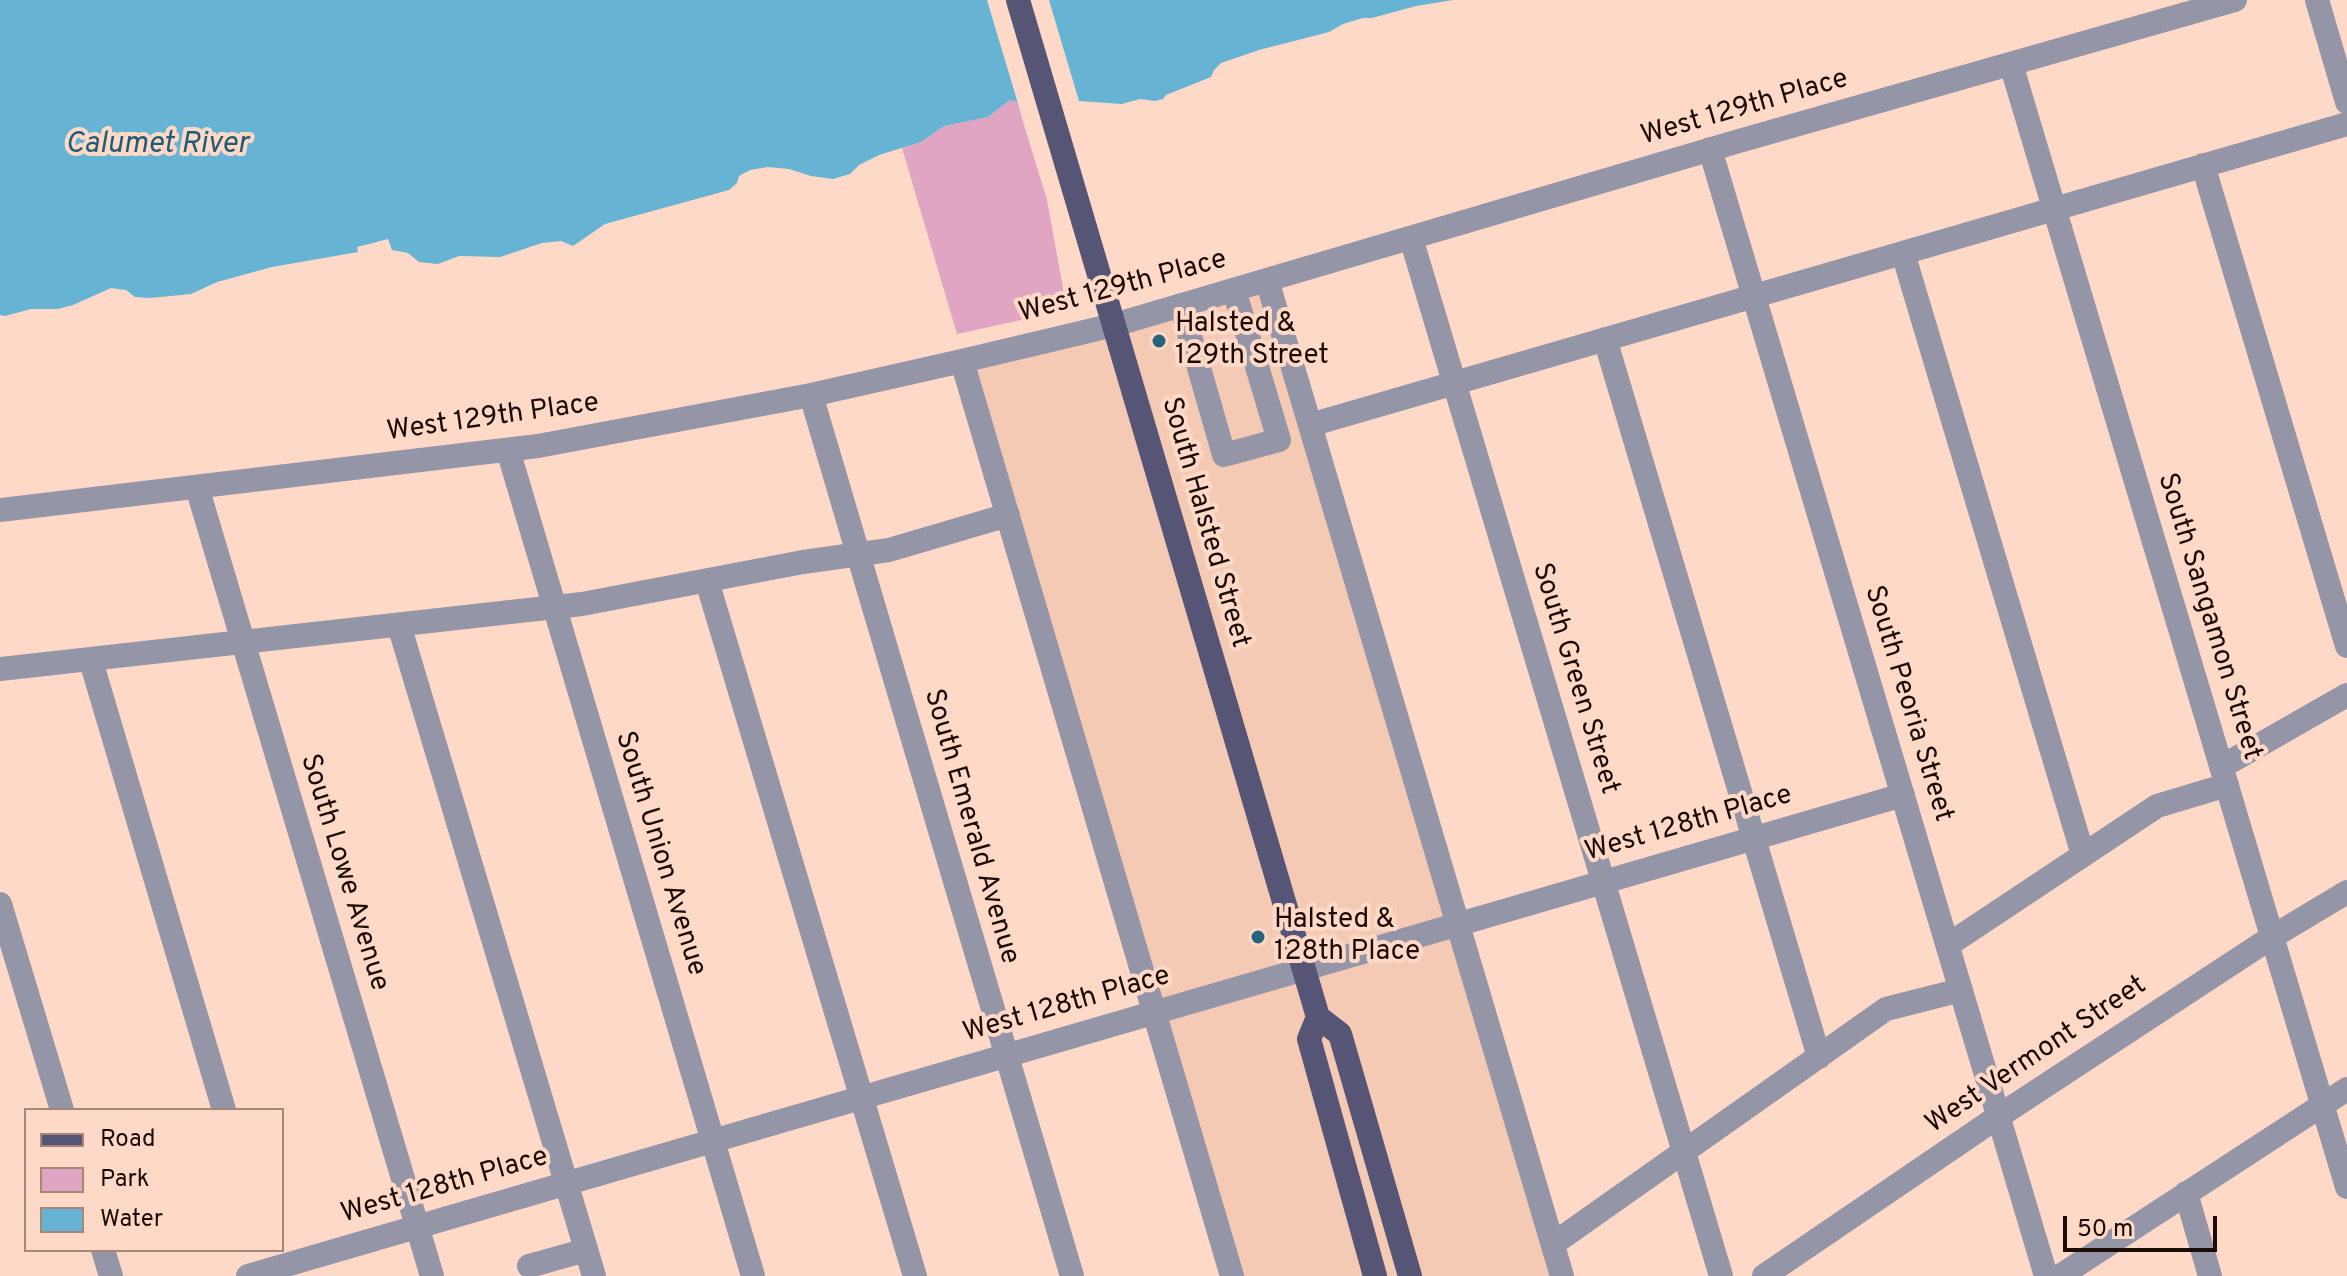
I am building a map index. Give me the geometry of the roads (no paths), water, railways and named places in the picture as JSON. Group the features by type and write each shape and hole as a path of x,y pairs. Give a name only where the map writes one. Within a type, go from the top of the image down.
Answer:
{"main road":[{"name":"South Halsted Street","path":"1018,0 1318,1017 1340,1034 1410,1276"},
{"name":"South Halsted Street","path":"1318,1017 1309,1039 1375,1276"}],"street":[{"name":"West 129th Place","path":"0,510 538,446 811,395 962,361 1114,325 1710,149 2235,0"},
{"path":"2317,0 2347,102"},
{"name":"South Sangamon Street","path":"2011,64 2347,1187"},
{"path":"1310,425 2347,124"},
{"name":"South Peoria Street","path":"1710,149 2046,1274"},
{"path":"2203,165 2347,646"},
{"name":"South Green Street","path":"1411,238 1721,1276"},
{"path":"1903,253 2083,855"},
{"path":"1267,280 1562,1276"},
{"path":"1181,305 1224,455 1279,440 1234,290"},
{"path":"1605,339 1819,1057"},
{"path":"962,361 1232,1276"},
{"name":"South Emerald Avenue","path":"811,395 1072,1276"},
{"name":"South Union Avenue","path":"508,450 753,1276"},
{"name":"South Lowe Avenue","path":"197,487 432,1276"},
{"path":"0,669 555,608 803,562 889,550 1008,515"},
{"path":"707,581 915,1276"},
{"path":"399,625 594,1276"},
{"path":"91,661 223,1108"},
{"path":"1948,945 2157,806 2224,776 2347,695"},
{"name":"West 128th Place","path":"264,1268 1903,795"},
{"name":"West Vermont Street","path":"1764,1276 1999,1116 2272,937 2347,892"},
{"path":"0,904 61,1108"},
{"path":"1553,1244 1886,1009 1961,990"},
{"path":"2046,1274 2186,1193 2347,1089"},
{"path":"2186,1193 2210,1276"},
{"path":"529,1266 586,1250"},
{"path":"104,1252 111,1276"}],"water":[{"name":"Calumet River","path":"0,0 1453,0 1363,18 1329,32 1259,50 1221,63 1211,77 1155,101 1140,99 1122,104 1079,101 1022,117 1017,102 1010,100 988,117 944,126 921,142 879,155 859,165 850,174 833,179 789,169 768,167 750,170 739,176 737,183 729,190 605,224 573,246 561,241 542,243 500,257 459,256 438,264 419,262 408,253 392,250 388,239 357,247 358,252 272,267 217,282 191,294 135,297 126,290 111,288 58,309 31,309 5,316 0,315"}],"place":[{"name":"Halsted & 129th Street","path":"1159,341"},
{"name":"Halsted & 128th Place","path":"1258,937"}]}
